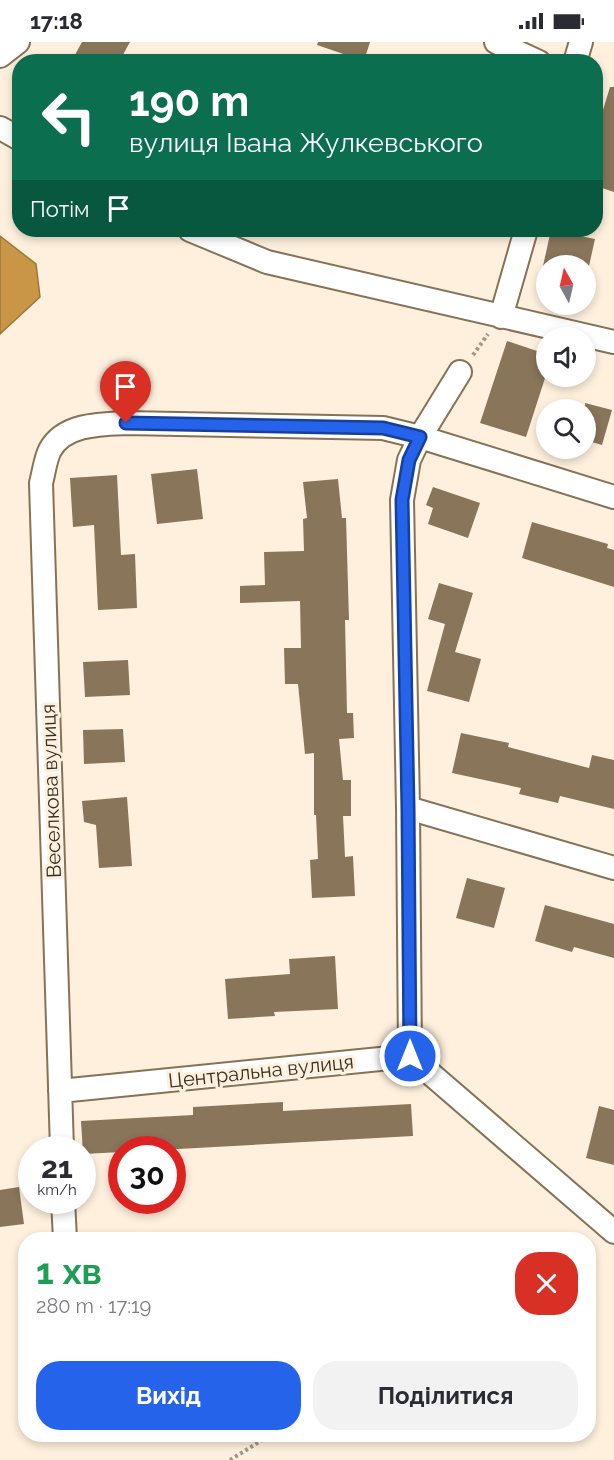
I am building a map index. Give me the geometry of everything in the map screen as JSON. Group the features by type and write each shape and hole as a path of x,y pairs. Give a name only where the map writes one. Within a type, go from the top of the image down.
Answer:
{"street":[{"path":"0,56 18,42"},
{"path":"496,42 522,54"},
{"path":"207,237 267,262 614,342"},
{"path":"501,317 524,237"},
{"path":"460,372 420,437 409,460 402,500 410,1056 614,1232"},
{"name":"Веселкова вулиця","path":"62,1136 41,483 49,451 60,438 95,424 383,428 420,437"},
{"path":"420,437 614,497"},
{"path":"408,808 614,868"},
{"name":"Центральна вулиця","path":"60,1091 410,1056"},
{"path":"64,1214 65,1232"}],"path":[{"path":"230,1460 259,1442"}],"shaded area":[{"path":"0,236 36,264 40,297 0,334"}],"building":[{"path":"82,42 130,42 123,54 75,54"},
{"path":"318,42 370,42 366,54 343,54 317,45"},
{"path":"610,87 614,87 614,192 603,188 603,110"},
{"path":"549,237 595,239 591,255 545,255"},
{"path":"507,341 536,351 536,387 542,387 538,399 536,399 526,437 480,423"},
{"path":"596,406 612,410 602,445 596,443"},
{"path":"197,469 203,519 157,524 151,474"},
{"path":"117,475 121,555 135,554 137,608 98,610 94,525 73,527 70,478"},
{"path":"338,479 342,518 346,518 349,620 345,620 347,713 353,713 354,738 339,739 343,780 351,780 351,816 343,816 345,857 353,856 355,896 312,898 310,860 318,859 316,815 314,815 314,753 305,754 298,684 285,684 284,648 301,648 300,601 240,603 240,586 265,585 264,552 304,551 303,519 307,518 303,482"},
{"path":"433,487 480,503 468,538 428,524 433,508 426,505"},
{"path":"532,522 608,544 607,548 614,550 614,587 522,558"},
{"path":"439,583 473,593 455,652 481,659 469,702 427,691 445,624 428,619"},
{"path":"128,660 130,695 85,697 83,662"},
{"path":"123,729 125,762 84,764 83,730"},
{"path":"461,733 509,743 508,747 589,768 592,755 614,760 614,809 560,796 558,803 519,794 521,788 452,773"},
{"path":"127,797 132,866 99,868 96,825 84,822 82,801"},
{"path":"467,878 505,888 494,928 456,918"},
{"path":"545,905 614,924 614,958 574,947 572,952 535,941"},
{"path":"335,956 338,1009 274,1012 275,1016 228,1019 225,979 290,974 289,959"},
{"path":"283,1102 283,1111 411,1104 413,1136 186,1149 186,1136 108,1136 108,1153 96,1153 96,1136 82,1136 81,1121 193,1115 193,1107"},
{"path":"599,1106 614,1110 614,1165 586,1158"},
{"path":"18,1187 18,1214 23,1214 24,1224 0,1227 0,1190"}],"route":[{"path":"126,423 383,428 420,437 409,460 402,500 410,1056"}]}
